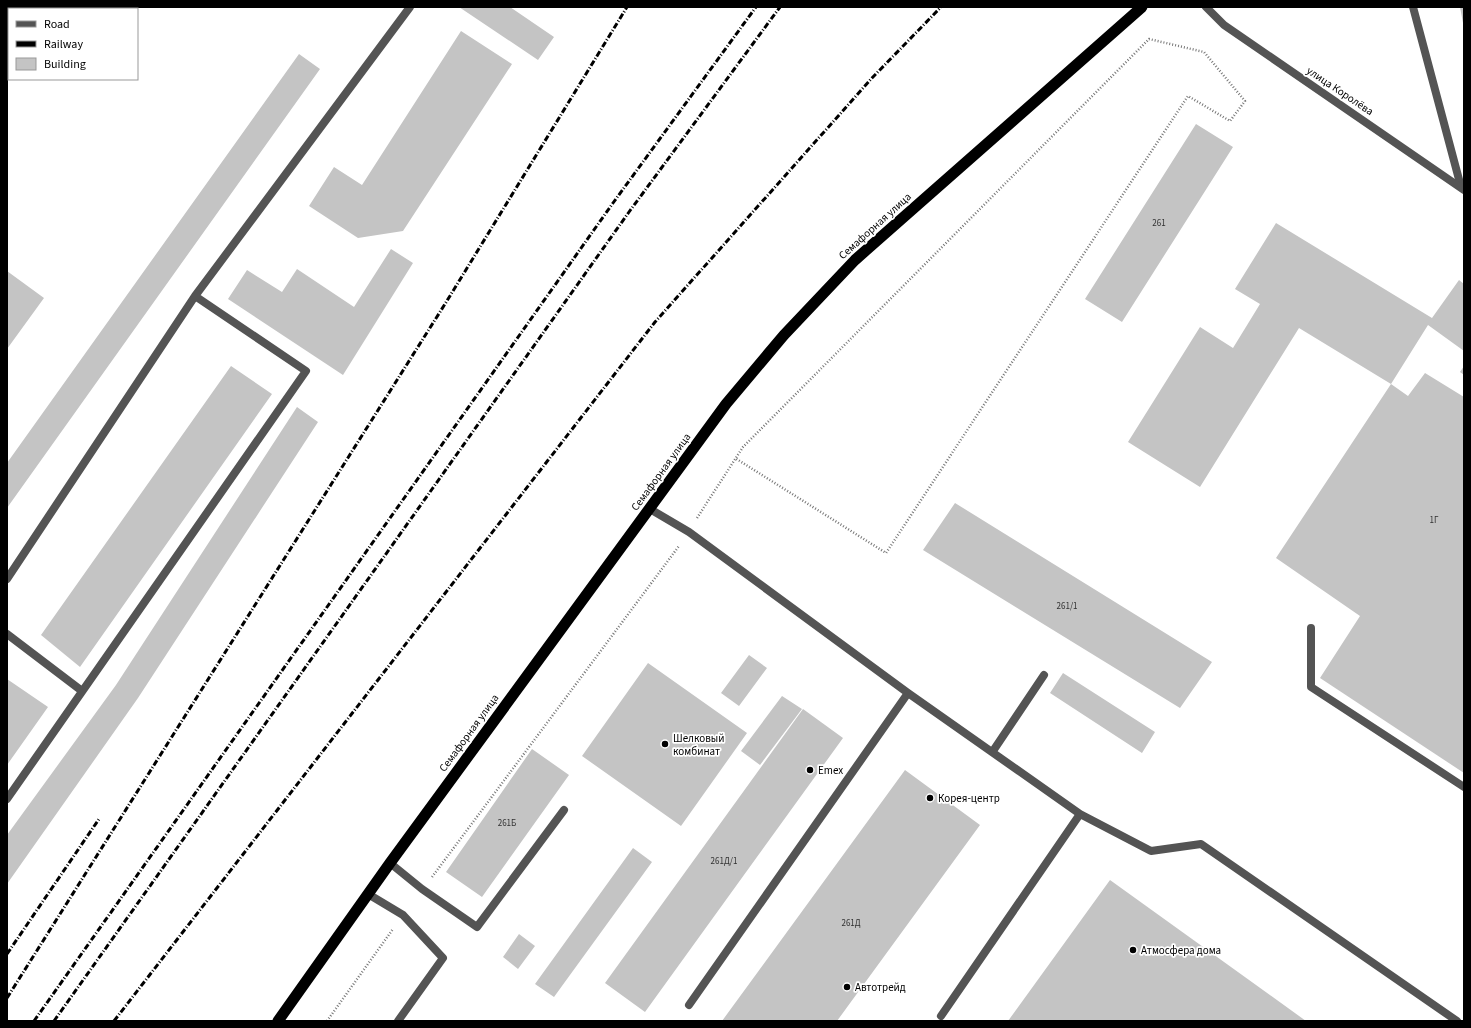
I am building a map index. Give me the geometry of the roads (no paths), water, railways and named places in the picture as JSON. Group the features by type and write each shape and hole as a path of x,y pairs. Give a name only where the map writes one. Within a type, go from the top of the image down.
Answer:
{"highway":[{"name":"Семафорная улица","path":"278,1021 390,863 726,404 784,335 855,260 1142,7"}],"street":[{"path":"7,579 195,296 410,7"},
{"name":"улица Королёва","path":"1206,7 1224,25 1462,189"},
{"path":"1413,7 1462,189"},
{"path":"7,799 306,370 195,296"},
{"path":"650,509 689,532 908,693 993,751 1080,814 1151,851 1201,844 1457,1021"},
{"path":"1311,628 1311,687 1464,787"},
{"path":"7,634 82,691"},
{"path":"993,751 1044,675"},
{"path":"689,1005 908,693"},
{"path":"390,863 422,889 476,927 564,810"},
{"path":"940,1016 1080,814"},
{"path":"368,894 404,915 443,958 398,1021"}],"railway":[{"path":"7,998 445,304 627,7"},
{"path":"34,1021 613,203 756,7"},
{"path":"54,1021 629,212 780,7"},
{"path":"114,1021 655,322 872,78 941,7"},
{"path":"7,954 99,819"}],"place":[{"name":"Шелковый комбинат","path":"665,744"},
{"name":"Emex","path":"810,770"},
{"name":"Корея-центр","path":"930,798"},
{"name":"Атмосфера дома","path":"1133,950"},
{"name":"Автотрейд","path":"847,987"}]}
